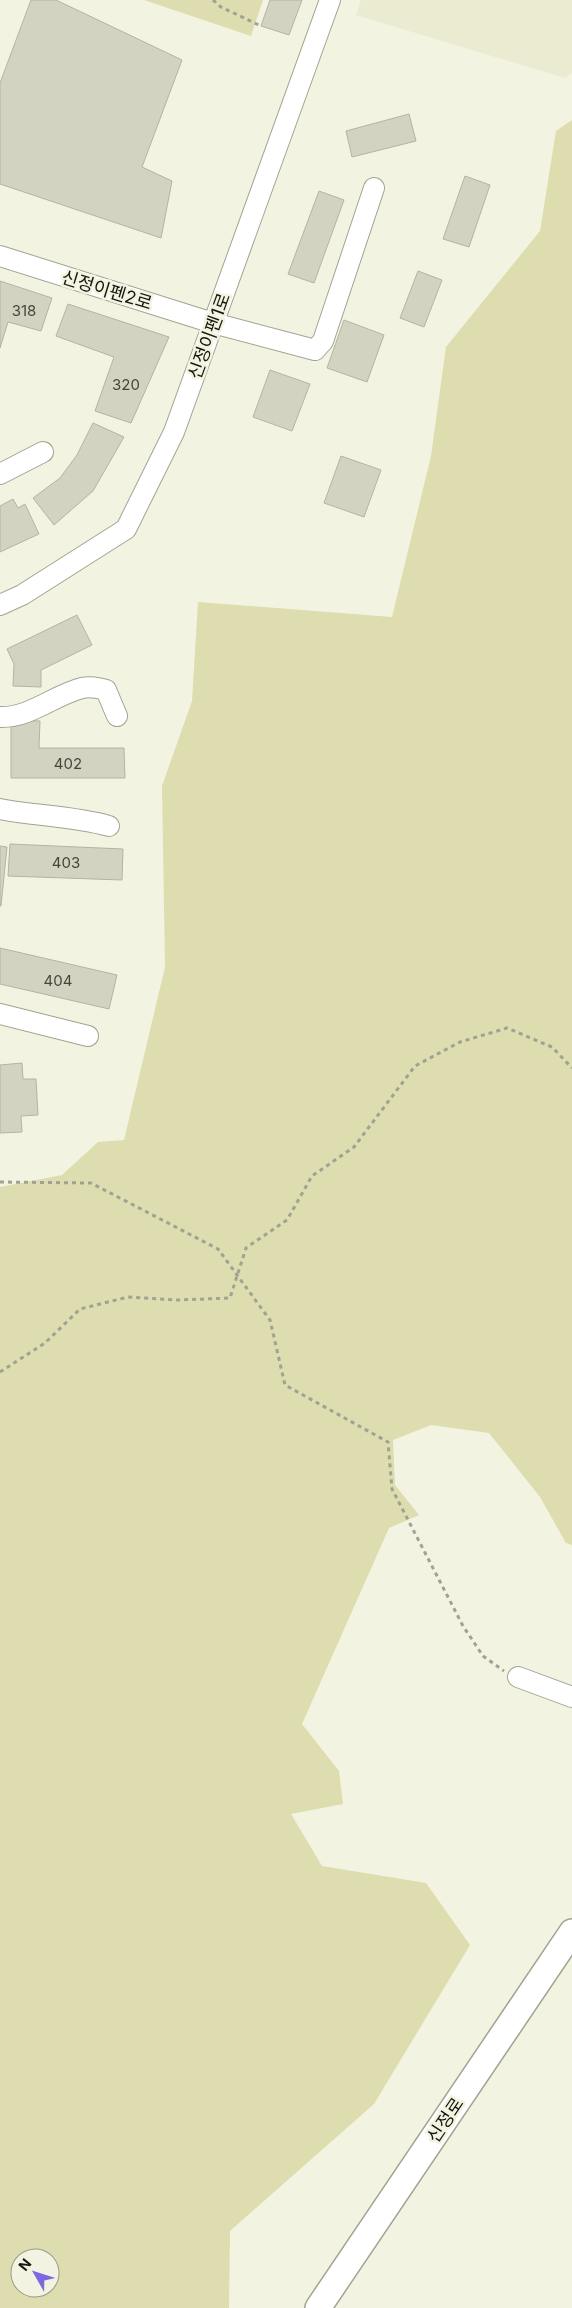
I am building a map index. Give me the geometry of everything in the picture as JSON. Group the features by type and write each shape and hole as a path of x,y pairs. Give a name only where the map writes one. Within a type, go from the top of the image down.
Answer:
{"main road":[{"name":"신정로","path":"318,2308 572,1932"}],"street":[{"name":"신정이펜1로","path":"0,605 22,595 126,529 174,432 330,0"},
{"name":"신정이펜2로","path":"0,256 213,323 315,350 323,341 374,188"},
{"path":"0,474 43,452"},
{"path":"0,717 11,717 28,712 83,687 106,690 117,716"},
{"path":"0,809 58,818 86,820 110,826"},
{"path":"0,1014 88,1036"},
{"path":"518,1677 572,1697"}],"path":[{"path":"213,0 221,8 261,26"},
{"path":"0,1372 45,1343 80,1309 128,1297 177,1300 230,1298 246,1248 287,1220 312,1176 354,1147 415,1066 460,1042 507,1028 552,1048 572,1068"},
{"path":"0,1182 91,1183 218,1249 270,1320 285,1386 388,1442 392,1489 459,1619 484,1656 504,1671 518,1677"}],"shaded area":[{"path":"361,0 572,0 572,73 565,78 356,15"}],"green space":[{"path":"144,0 263,0 251,36"},
{"path":"572,120 572,1545 566,1543 540,1497 489,1433 431,1425 393,1440 395,1485 419,1515 389,1528 302,1724 339,1771 343,1804 291,1814 322,1866 426,1883 470,1945 374,2104 230,2231 229,2308 0,2308 0,1187 62,1175 98,1142 124,1140 165,967 162,786 192,701 198,602 392,617 431,456 446,347 540,231 556,131"}],"building":[{"path":"31,0 56,0 182,60 142,167 172,181 161,238 0,184 0,83"},
{"path":"270,0 302,0 289,35 261,26"},
{"path":"409,114 416,141 352,157 346,131"},
{"path":"465,176 490,185 469,247 443,239"},
{"path":"319,191 344,200 314,283 288,274"},
{"path":"418,271 442,280 424,327 400,318"},
{"path":"0,281 52,298 41,331 8,322 0,348"},
{"path":"68,304 169,337 131,423 95,411 114,357 56,336"},
{"path":"344,320 384,335 367,382 327,368"},
{"path":"270,370 310,384 292,431 253,417"},
{"path":"93,423 124,437 93,491 54,525 33,498 60,478 77,455"},
{"path":"341,456 381,470 364,517 324,503"},
{"path":"13,499 18,508 25,504 39,534 0,552 0,506"},
{"path":"77,615 92,645 41,670 41,687 13,686 14,664 7,649"},
{"path":"11,720 40,721 39,748 124,748 125,778 11,778"},
{"path":"10,844 123,849 122,880 8,876"},
{"path":"0,846 7,847 1,906 0,906"},
{"path":"0,948 117,975 109,1009 0,984"},
{"path":"22,1063 23,1079 36,1079 38,1115 21,1116 22,1132 0,1133 0,1065"}]}
